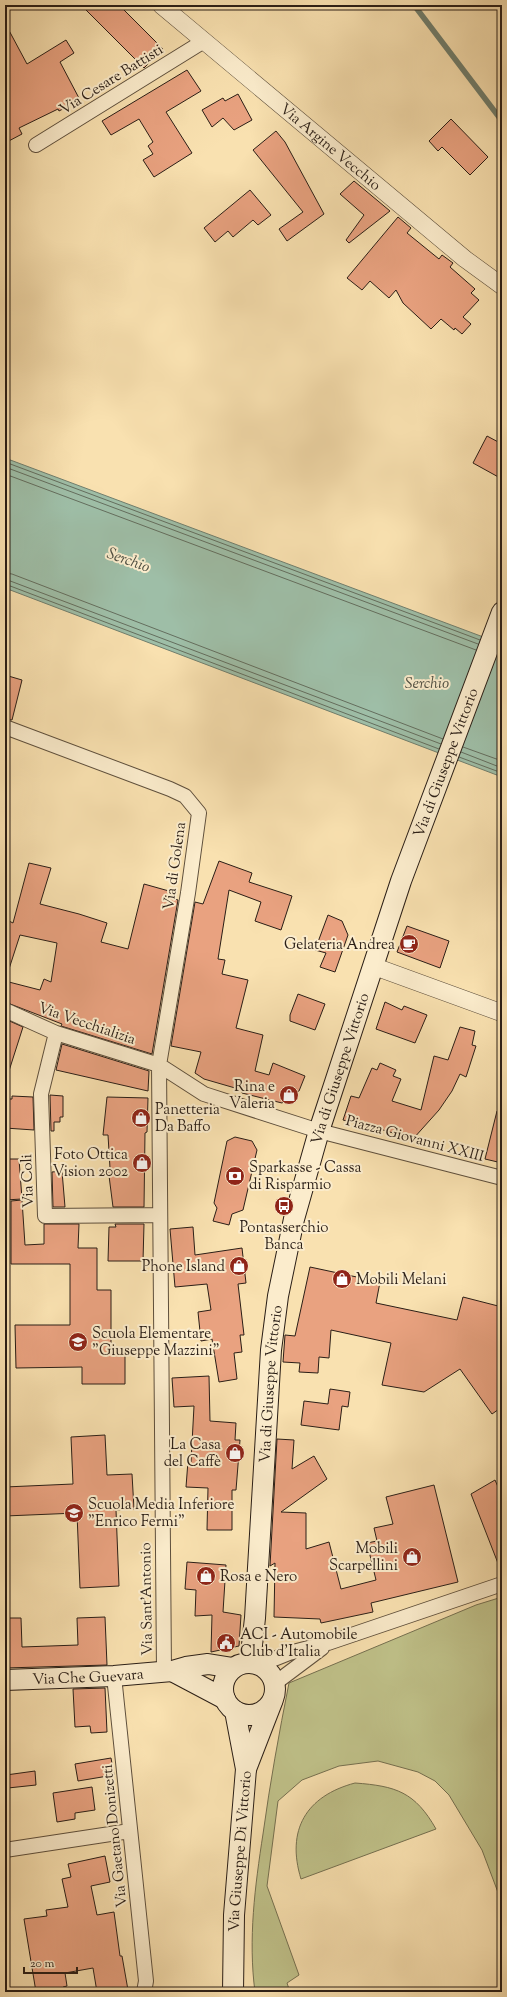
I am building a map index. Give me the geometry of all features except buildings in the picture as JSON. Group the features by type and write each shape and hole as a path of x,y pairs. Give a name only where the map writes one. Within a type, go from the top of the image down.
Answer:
{"main road":[{"name":"Via di Giuseppe Vittorio","path":"247,1665 255,1618 269,1370 274,1325 294,1219 319,1131 401,881 502,612"},
{"name":"Via Che Guevara","path":"5,1680 114,1676 168,1671 208,1664 247,1665"},
{"path":"230,1705 223,1690 224,1682 247,1665 266,1670 273,1692 246,1769"},
{"path":"168,1671 230,1705 243,1714 252,1715 267,1707 273,1692"},
{"name":"Via Giuseppe Di Vittorio","path":"230,1705 246,1769 234,1915 233,1992"}],"street":[{"name":"Via Argine Vecchio","path":"161,5 465,259 502,286"},
{"name":"Via Cesare Battisti","path":"36,145 204,41"},
{"name":"Via di Golena","path":"5,727 170,789 185,796 199,813 188,893 159,1065 159,1215"},
{"path":"373,966 502,1013"},
{"name":"Via Vecchializia","path":"5,1010 56,1033 159,1065 204,1094 319,1131"},
{"name":"Via Coli","path":"56,1033 40,1094 46,1216 159,1215"},
{"name":"Piazza Giovanni XXIII","path":"319,1131 502,1178"},
{"name":"Via Sant'Antonio","path":"159,1215 168,1671"},
{"path":"247,1665 328,1643 502,1584"},
{"path":"273,1692 328,1643"},
{"name":"Via Gaetano Donizetti","path":"114,1676 146,1981 144,1992"},
{"path":"5,1850 130,1831"}],"green space":[{"path":"502,1597 502,1903 482,1850 449,1795 435,1781 418,1772 378,1761 339,1766 302,1780 278,1801 267,1886 299,1975 287,1983 290,1992 255,1992 252,1932 255,1893 278,1739 289,1683 476,1605"},
{"path":"355,1783 382,1786 403,1793 420,1807 436,1829 301,1879 297,1861 296,1845 304,1818 312,1806 324,1797 338,1789"}],"water":[{"name":"Serchio","path":"5,458 502,644 502,777 5,588"}],"waterway":[{"path":"414,5 502,121"}],"place":[{"name":"Gelateria Andrea","path":"409,944"},
{"name":"Rina e Valeria","path":"289,1095"},
{"name":"Panetteria Da Baffo","path":"141,1118"},
{"name":"Foto Ottica Vision 2002","path":"142,1163"},
{"name":"Sparkasse - Cassa di Risparmio","path":"235,1176"},
{"name":"Pontasserchio Banca","path":"284,1206"},
{"name":"Phone Island","path":"239,1266"},
{"name":"Mobili Melani","path":"342,1279"},
{"name":"Scuola Elementare \"Giuseppe Mazzini\"","path":"78,1342"},
{"name":"La Casa del Caffè","path":"235,1453"},
{"name":"Scuola Media Inferiore \"Enrico Fermi\"","path":"74,1513"},
{"name":"Mobili Scarpellini","path":"412,1557"},
{"name":"Rosa e Nero","path":"206,1576"},
{"name":"ACI - Automobile Club d'Italia","path":"226,1643"}]}
